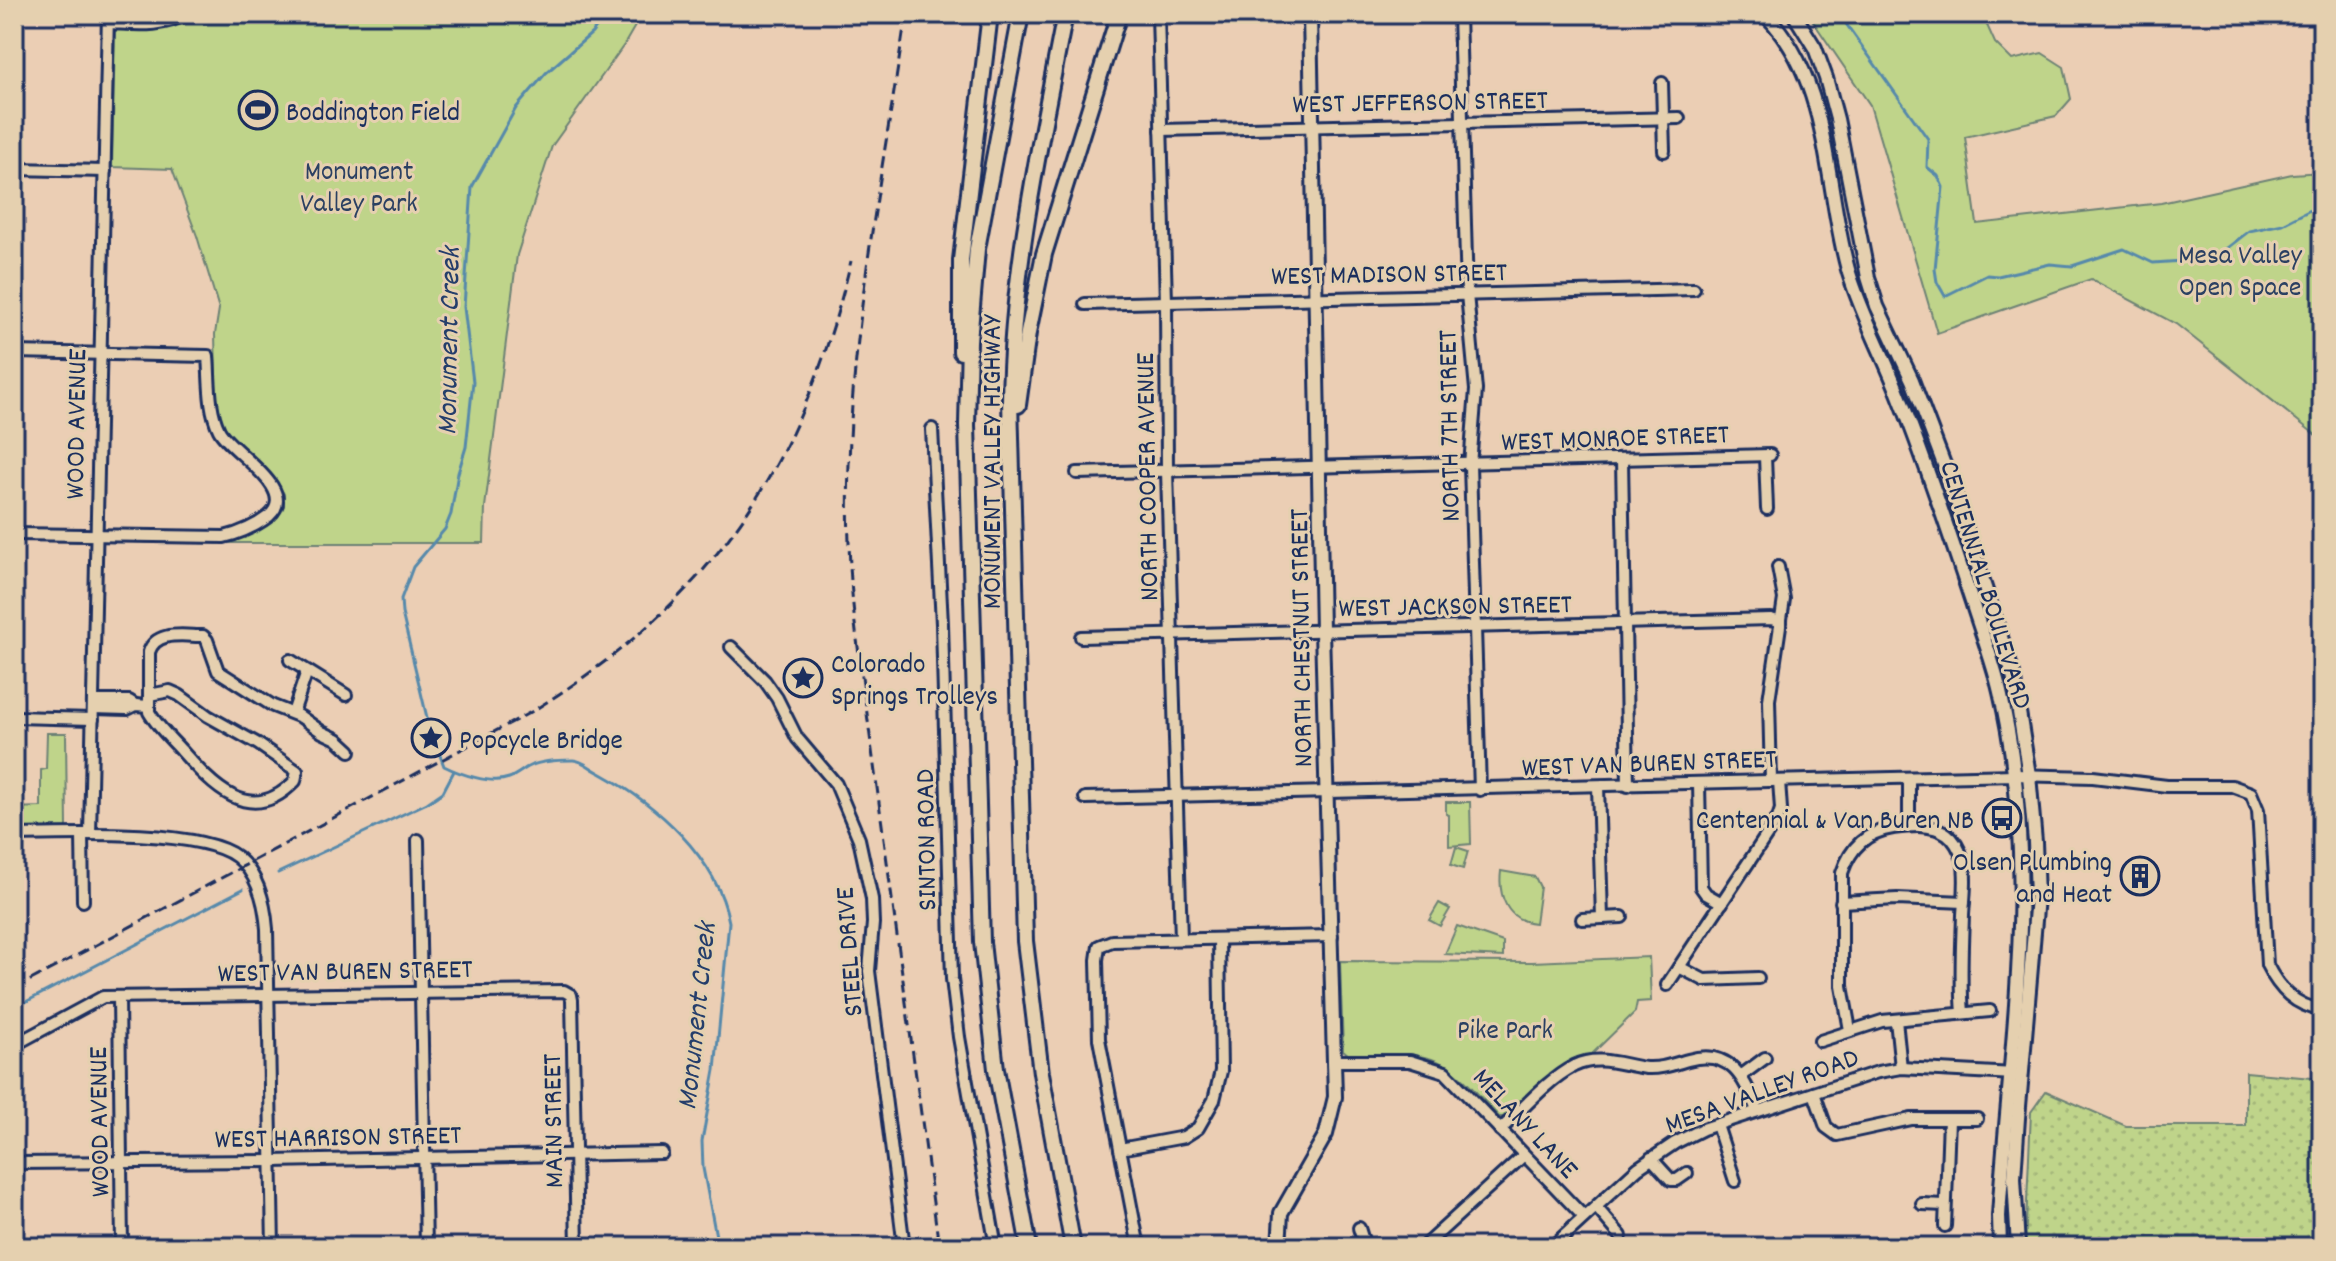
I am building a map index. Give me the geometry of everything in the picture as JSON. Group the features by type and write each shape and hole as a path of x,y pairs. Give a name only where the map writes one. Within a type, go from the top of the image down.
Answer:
{"highway":[{"path":"967,425 960,327 961,260 990,14"},
{"name":"MONUMENT VALLEY HIGHWAY","path":"1021,14 977,249 969,341 967,425 983,961 996,1069 1029,1247"},
{"name":"MONUMENT VALLEY HIGHWAY","path":"1065,14 1027,208 1019,263 1011,372 1027,962 1041,1073 1073,1247"},
{"path":"1012,477 1022,375 1038,281 1119,14"}],"main road":[{"name":"NORTH CHESTNUT STREET","path":"1279,1247 1280,1220 1284,1208 1331,1125 1336,1061 1322,630 1310,14"},
{"name":"CENTENNIAL BOULEVARD","path":"1765,14 1785,37 1812,94 1848,268 1862,312 1930,472 2000,689 2022,775"},
{"name":"CENTENNIAL BOULEVARD","path":"1794,14 1815,48 1826,78 1868,277 1877,306 1917,394 1951,483 2013,674 2022,775 2014,1178 2018,1247"},
{"name":"CENTENNIAL BOULEVARD","path":"2000,1247 1999,1216 2016,1074"}],"street":[{"path":"108,19 157,25 186,14"},
{"name":"NORTH COOPER AVENUE","path":"1158,14 1181,939"},
{"name":"NORTH 7TH STREET","path":"1459,14 1467,294 1476,390 1470,465 1480,790"},
{"name":"WOOD AVENUE","path":"83,901 93,709 108,19"},
{"path":"1662,83 1664,151"},
{"name":"WEST JEFFERSON STREET","path":"1161,130 1679,118"},
{"path":"14,169 105,171"},
{"name":"WEST MADISON STREET","path":"1085,304 1694,289"},
{"path":"14,352 208,356 212,408 218,428 228,443 271,483 278,498 275,509 264,519 246,530 224,537 14,534"},
{"name":"SINTON ROAD","path":"932,429 942,624 953,992 996,1247"},
{"name":"WEST MONROE STREET","path":"1077,473 1768,456 1767,509"},
{"path":"1622,460 1628,786"},
{"path":"1667,985 1781,809 1775,781 1769,700 1784,599 1778,567"},
{"name":"WEST JACKSON STREET","path":"1081,637 1771,619 1781,622"},
{"path":"14,717 93,709 129,701 135,705 149,700 170,691 297,771 295,781 267,798 250,800 230,796 212,785 154,720 149,700 149,652 155,641 164,636 203,636 218,671 273,706 293,713 337,739 350,751"},
{"name":"STEEL DRIVE","path":"731,647 765,681 797,738 836,784 859,839 872,899 869,971 904,1247"},
{"path":"290,660 346,695"},
{"path":"293,713 307,671"},
{"name":"WEST VAN BUREN STREET","path":"1085,798 2022,775 2093,777 2167,786 2232,786 2251,793 2258,810 2267,965 2275,981 2289,997 2312,1009 2322,1010"},
{"path":"1909,778 1909,826"},
{"path":"1699,783 1701,887 1706,894 1722,903"},
{"path":"1598,786 1602,918"},
{"path":"1850,1030 1842,995 1842,873 1852,850 1874,832 1909,826 1933,828 1948,834 1963,862 1963,1013"},
{"path":"14,835 86,834 168,838 231,853 251,873 264,904 267,929 273,1247"},
{"path":"418,840 426,1247"},
{"path":"1841,902 1897,899 1964,902"},
{"path":"1582,919 1622,917"},
{"path":"1141,1247 1099,1039 1099,946 1112,941 1332,936"},
{"path":"1120,1149 1184,1137 1198,1128 1214,1100 1221,1071 1219,939"},
{"path":"1679,967 1704,980 1758,978"},
{"name":"WEST VAN BUREN STREET","path":"14,1045 103,997 564,991 571,995"},
{"name":"MAIN STREET","path":"571,995 577,1247"},
{"name":"WOOD AVENUE","path":"119,997 122,1247"},
{"path":"1820,1041 1850,1030 1896,1020 1990,1011"},
{"path":"1896,1020 1901,1068"},
{"path":"1500,1130 1563,1073 1592,1060 1658,1068 1709,1057 1726,1063 1742,1075 1757,1111"},
{"path":"1742,1075 1765,1058"},
{"name":"MELANY LANE","path":"1336,1061 1410,1061 1431,1066 1451,1076 1584,1217"},
{"name":"MESA VALLEY ROAD","path":"1552,1247 1651,1158 1689,1135 1878,1072 1901,1068 2016,1074"},
{"path":"1814,1093 1826,1127 1837,1135 1911,1119 1977,1119"},
{"path":"1945,1226 1949,1119"},
{"path":"1717,1125 1735,1181"},
{"name":"WEST HARRISON STREET","path":"14,1163 662,1153"},
{"path":"1423,1247 1524,1155"},
{"path":"1651,1158 1671,1180 1677,1180 1687,1173"},
{"path":"1922,1204 1945,1205"},
{"path":"1596,1207 1621,1236"},
{"path":"1359,1228 1365,1247"}],"green space":[{"name":"Monument Valley Park","path":"194,14 642,14 624,45 552,146 517,255 485,507 484,543 232,543 277,515 284,506 284,494 275,480 228,437 217,414 215,334 219,309 172,169 112,167 115,31 158,28"},
{"name":"Mesa Valley Open Space","path":"1808,14 1982,14 1995,43 2012,60 2042,53 2064,67 2071,99 2056,116 1965,137 1977,224 2161,203 2292,174 2322,172 2322,440 2176,324 2091,279 1937,333 1870,105"},
{"path":"47,733 66,733 67,828 14,829 14,808 41,807 41,770 46,769"},
{"path":"1446,802 1470,802 1471,844 1449,846"},
{"path":"1456,847 1468,851 1463,869 1451,865"},
{"path":"1501,871 1535,877 1540,887 1535,923 1517,918 1506,906 1501,889"},
{"path":"1439,903 1450,909 1440,926 1429,920"},
{"path":"1457,926 1503,942 1503,957 1445,954"},
{"name":"Pike Park","path":"1649,957 1651,1001 1637,1002 1635,1012 1592,1054 1575,1059 1555,1071 1505,1117 1499,1117 1463,1079 1435,1060 1402,1054 1349,1055 1343,1050 1340,961 1532,962"},
{"path":"2246,1072 2322,1079 2322,1247 2025,1247 2031,1112 2046,1091 2126,1126 2246,1126"}],"waterway":[{"name":"Monument Creek","path":"606,14 592,33 546,73 516,108 472,187 464,307 473,382 466,447 451,514 445,529 413,567 401,599 402,613 429,726 444,766 467,775 502,780 540,763 580,761 642,800 662,817 698,854 712,876 729,922 715,1070 702,1141 703,1168 718,1247"},
{"path":"1839,14 1928,139 1927,167 1938,176 1943,187 1935,269 1937,282 1945,296 1987,275 1998,276 2050,264 2072,266 2124,249 2153,263 2213,259 2249,231 2283,224 2322,204"},
{"path":"278,873 427,803 443,792 454,771"},
{"path":"14,1008 243,889"}],"railway":[{"path":"906,14 860,322 852,399 849,554 856,632 939,1247"},
{"path":"14,989 531,712 595,669 651,623 699,574 741,522 776,465 806,403 831,335 851,261"}],"place":[{"name":"Boddington Field","path":"258,110"},
{"name":"Colorado Springs Trolleys","path":"803,678"},
{"name":"Popcycle Bridge","path":"431,738"},
{"name":"Centennial & Van Buren NB","path":"2002,818"},
{"name":"Olsen Plumbing and Heat","path":"2140,876"}]}
